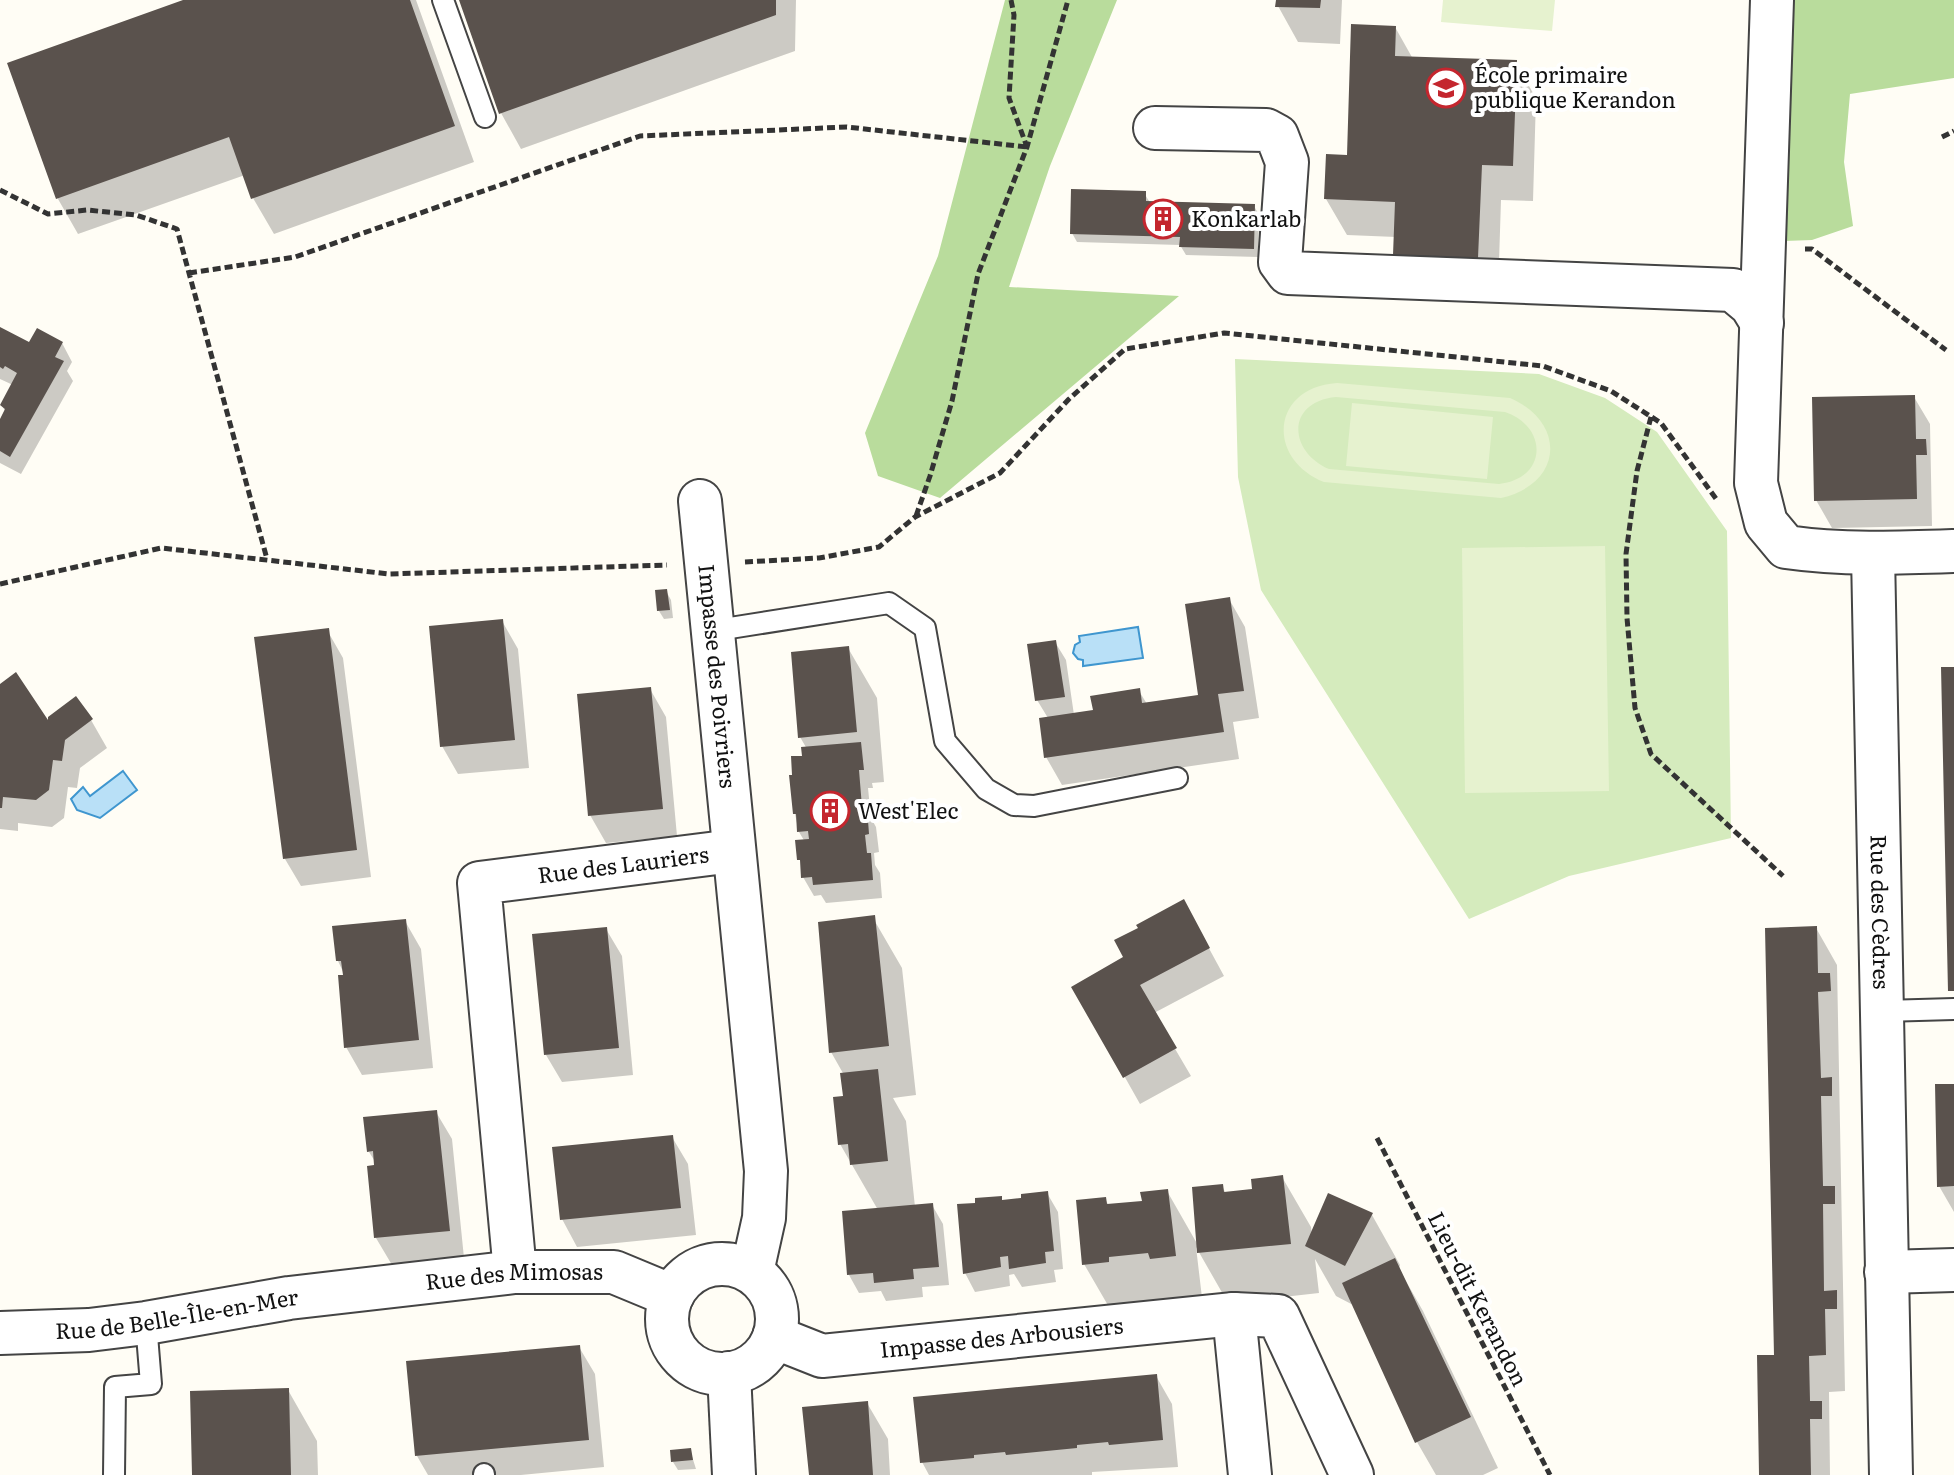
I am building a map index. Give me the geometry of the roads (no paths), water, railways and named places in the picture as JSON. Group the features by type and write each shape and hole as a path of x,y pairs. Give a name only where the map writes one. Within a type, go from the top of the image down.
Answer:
{"street":[{"path":"1772,0 1756,483 1766,523 1786,547 1873,554 1954,551"},
{"path":"1155,128 1266,130 1277,136 1287,162 1280,262 1288,273 1733,290 1751,305 1762,323"},
{"name":"Impasse des Poivriers","path":"700,501 733,851"},
{"name":"Rue des Cèdres","path":"1873,554 1891,1475"},
{"name":"Rue des Lauriers","path":"515,1272 479,883 733,851 766,1171 764,1218 752,1272"},
{"path":"716,1264 734,1265 752,1272 765,1285 774,1301 777,1319 774,1337 767,1350 744,1369 729,1373 713,1373 697,1368 673,1345 667,1312 672,1296 698,1269 716,1264"},
{"path":"1886,1272 1954,1270"},
{"name":"Rue des Mimosas","path":"353,1291 515,1272 614,1272 672,1296"},
{"name":"Rue de Belle-Île-en-Mer","path":"0,1333 89,1330 289,1298 353,1291"},
{"path":"1234,1314 1250,1475"},
{"name":"Impasse des Arbousiers","path":"774,1337 822,1356 1234,1314 1278,1316 1352,1475"},
{"path":"729,1373 734,1475"}],"lane":[{"path":"443,0 485,117"},
{"path":"711,631 889,603 925,628 945,741 986,789 1014,805 1034,806 1177,778"},
{"path":"1883,1011 1954,1009"},
{"path":"114,1475 115,1387 151,1384 146,1323"}],"water":[{"path":"1138,627 1143,658 1083,666 1083,660 1073,653 1075,645 1080,642 1079,636"},
{"path":"123,771 137,790 100,818 77,810 71,799 83,787 90,796"}],"place":[{"name":"École primaire publique Kerandon","path":"1446,88"},
{"name":"Konkarlab","path":"1163,219"},
{"name":"West'Elec","path":"830,811"}]}
